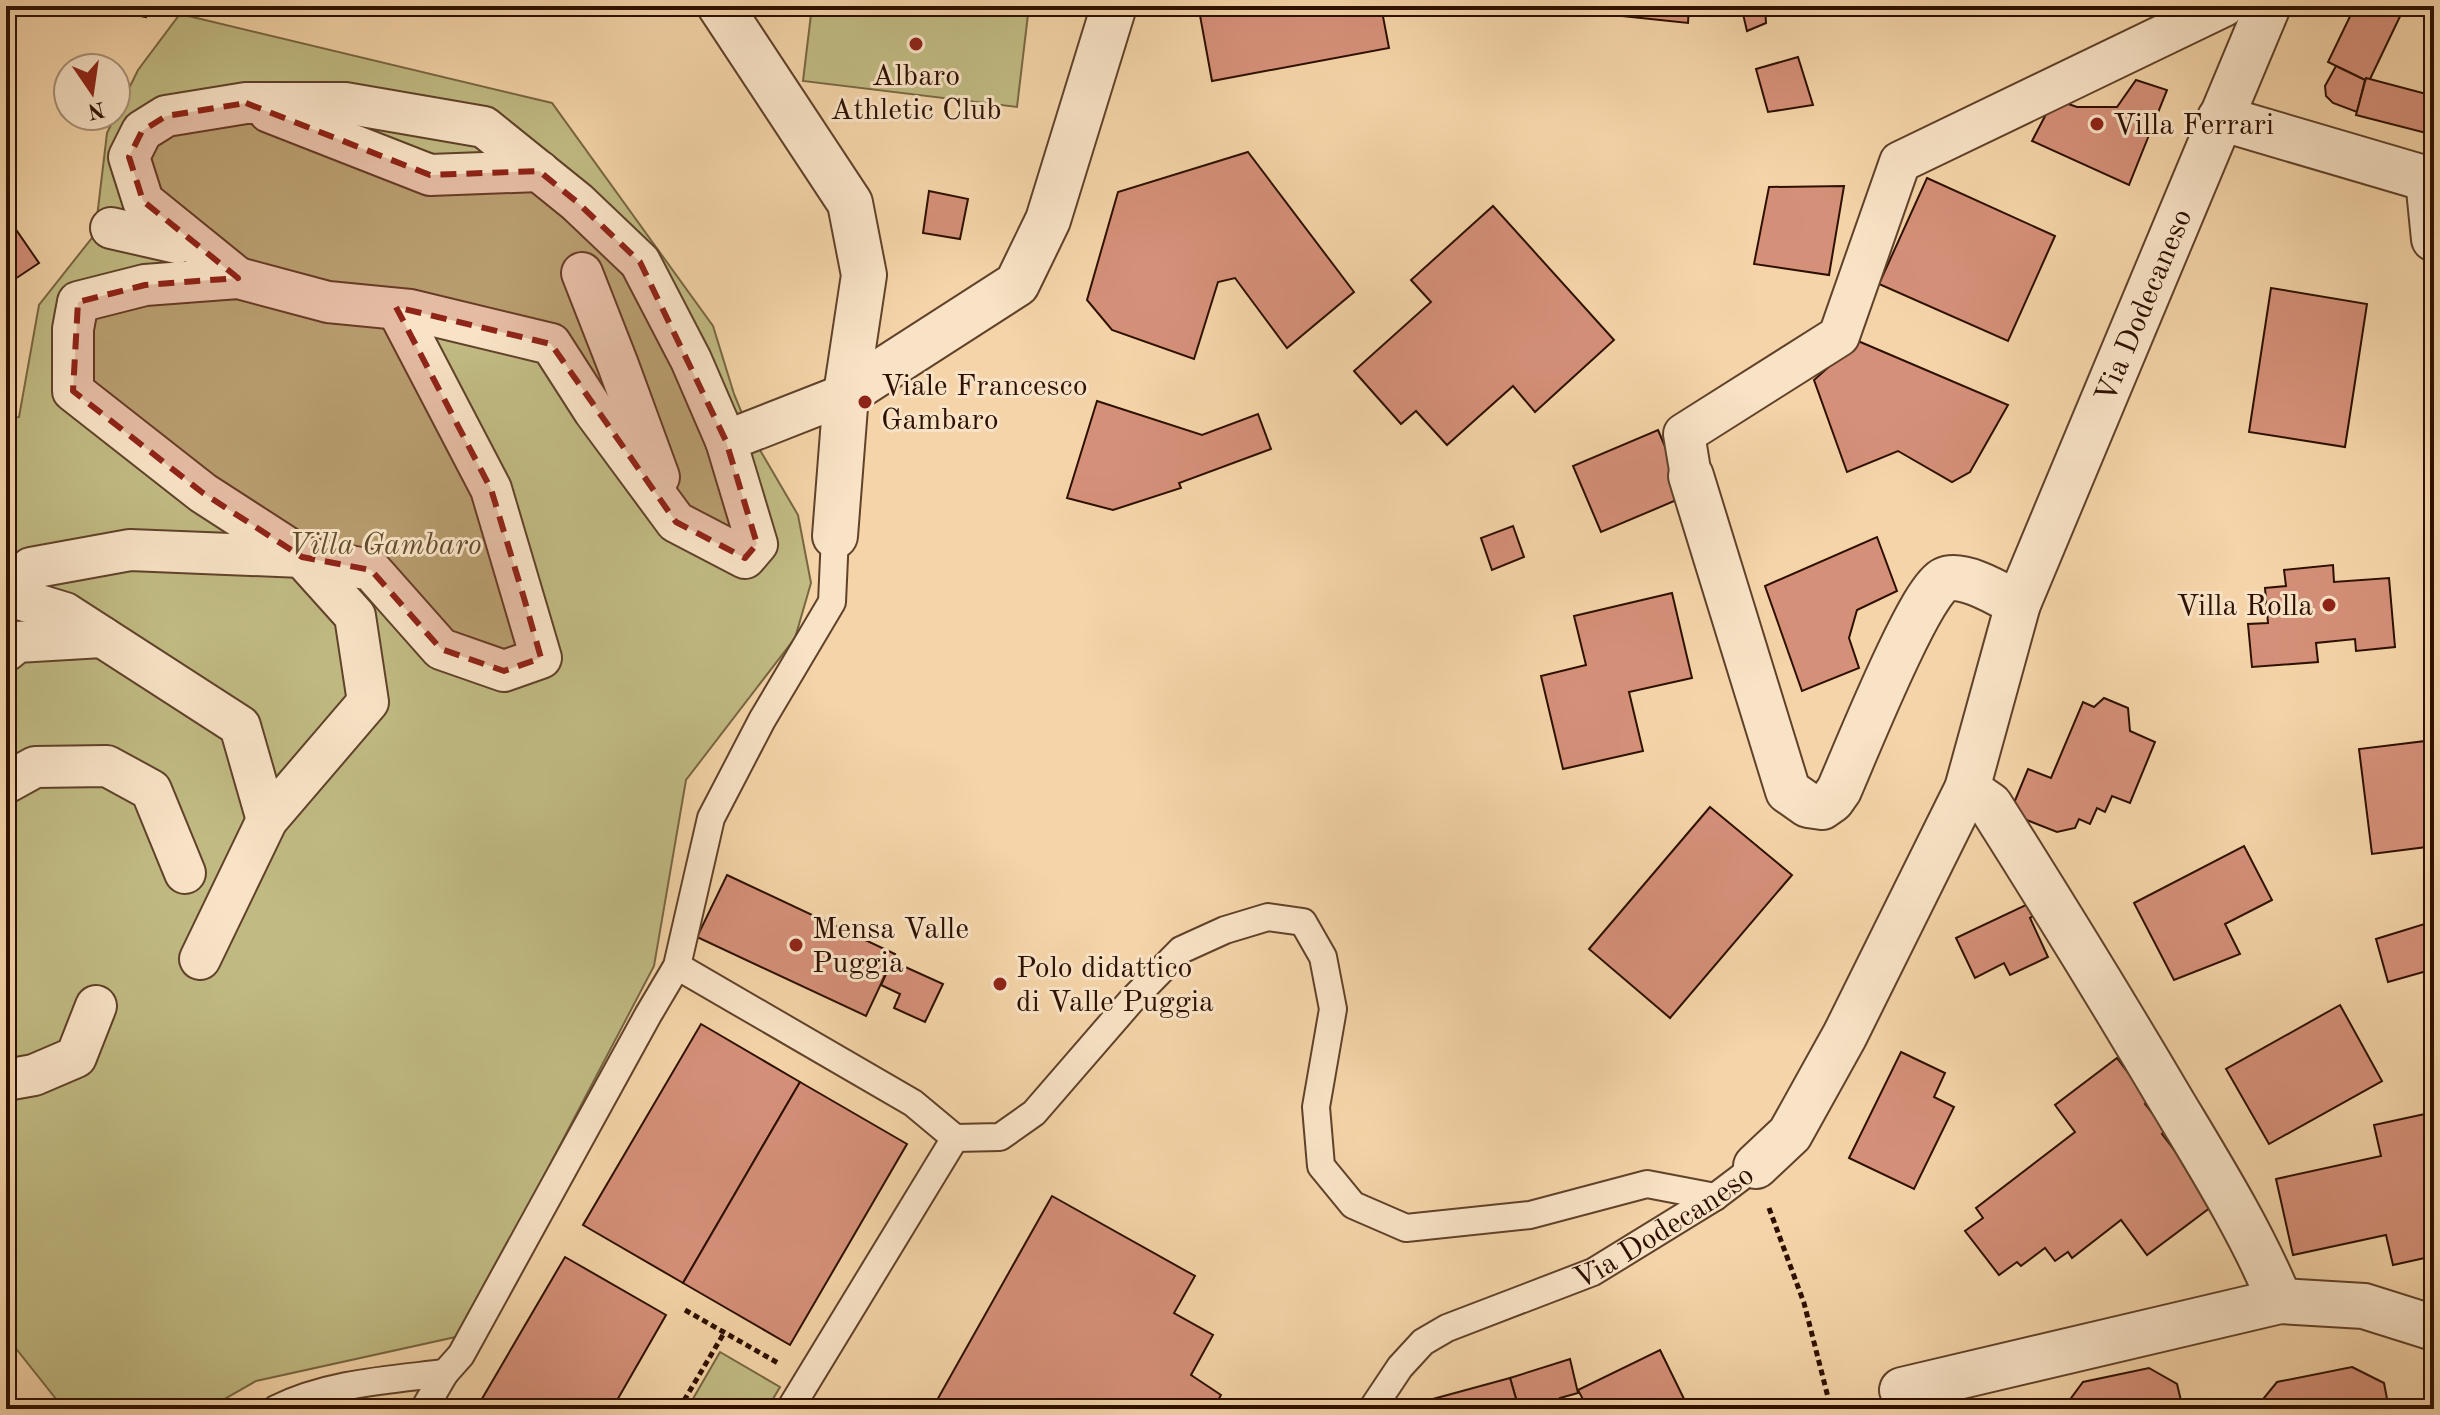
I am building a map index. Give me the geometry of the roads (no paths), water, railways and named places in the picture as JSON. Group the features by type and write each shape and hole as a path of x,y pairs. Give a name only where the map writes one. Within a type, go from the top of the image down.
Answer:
{"street":[{"path":"720,6 850,203 864,275 846,394 835,536"},
{"path":"726,441 846,394 1017,284 1048,220 1114,6"},
{"path":"2018,604 1963,578 1945,579 1932,589 1839,790 1822,807 1808,805 1788,791 1691,476 1684,434 1839,336 1900,162 2224,6"},
{"name":"Via Dodecaneso","path":"1762,1184 1845,1035 1967,789 2018,604 2268,6"},
{"path":"246,103 430,175 539,171"},
{"path":"200,959 267,820 368,702 355,616 302,557 203,493 73,391 73,329 78,302 145,285 238,278 328,302 397,309 551,344 594,411 676,522 745,558 757,544 726,441 691,360 640,262 577,202 484,127 345,103 246,103 166,116 142,131 129,157 143,201 238,278"},
{"path":"2220,118 2431,180 2434,239"},
{"path":"111,228 177,243"},
{"path":"582,273 676,522"},
{"path":"267,820 240,726 65,613 19,599 31,568 130,550 302,557 371,570 441,649 504,671 541,658 491,489 397,309"},
{"path":"6,651 17,642 102,637"},
{"path":"6,783 35,767 107,766 151,790 185,873"},
{"path":"1967,789 1990,805 2087,959 2227,1195 2266,1266 2280,1301"},
{"path":"6,1080 34,1075 76,1057 96,1006"},
{"path":"1902,1390 2280,1301 2364,1306 2434,1328"}],"lane":[{"path":"424,1409 445,1373 461,1355 677,966 711,818 762,720 832,602 835,536"},
{"path":"677,966 913,1103 955,1138 1000,1137 1034,1113 1131,1001 1181,950 1225,930 1268,917 1303,922 1323,957 1333,1009 1316,1107 1321,1166 1353,1205 1406,1228 1530,1215 1647,1184 1715,1197"},
{"path":"790,1409 955,1138"},
{"name":"Via Dodecaneso","path":"1372,1409 1400,1367 1423,1342 1447,1328 1593,1272 1715,1197 1762,1184"},
{"path":"276,1409 300,1397 359,1383 445,1373"}],"place":[{"name":"Albaro Athletic Club","path":"916,44"},
{"name":"Villa Ferrari","path":"2097,124"},
{"name":"Viale Francesco Gambaro","path":"865,402"},
{"name":"Villa Rolla","path":"2329,605"},
{"name":"Mensa Valle Puggia","path":"796,945"},
{"name":"Polo didattico di Valle Puggia","path":"1000,984"}],"park label":[{"name":"Villa Gambaro","path":"385,544"}]}
